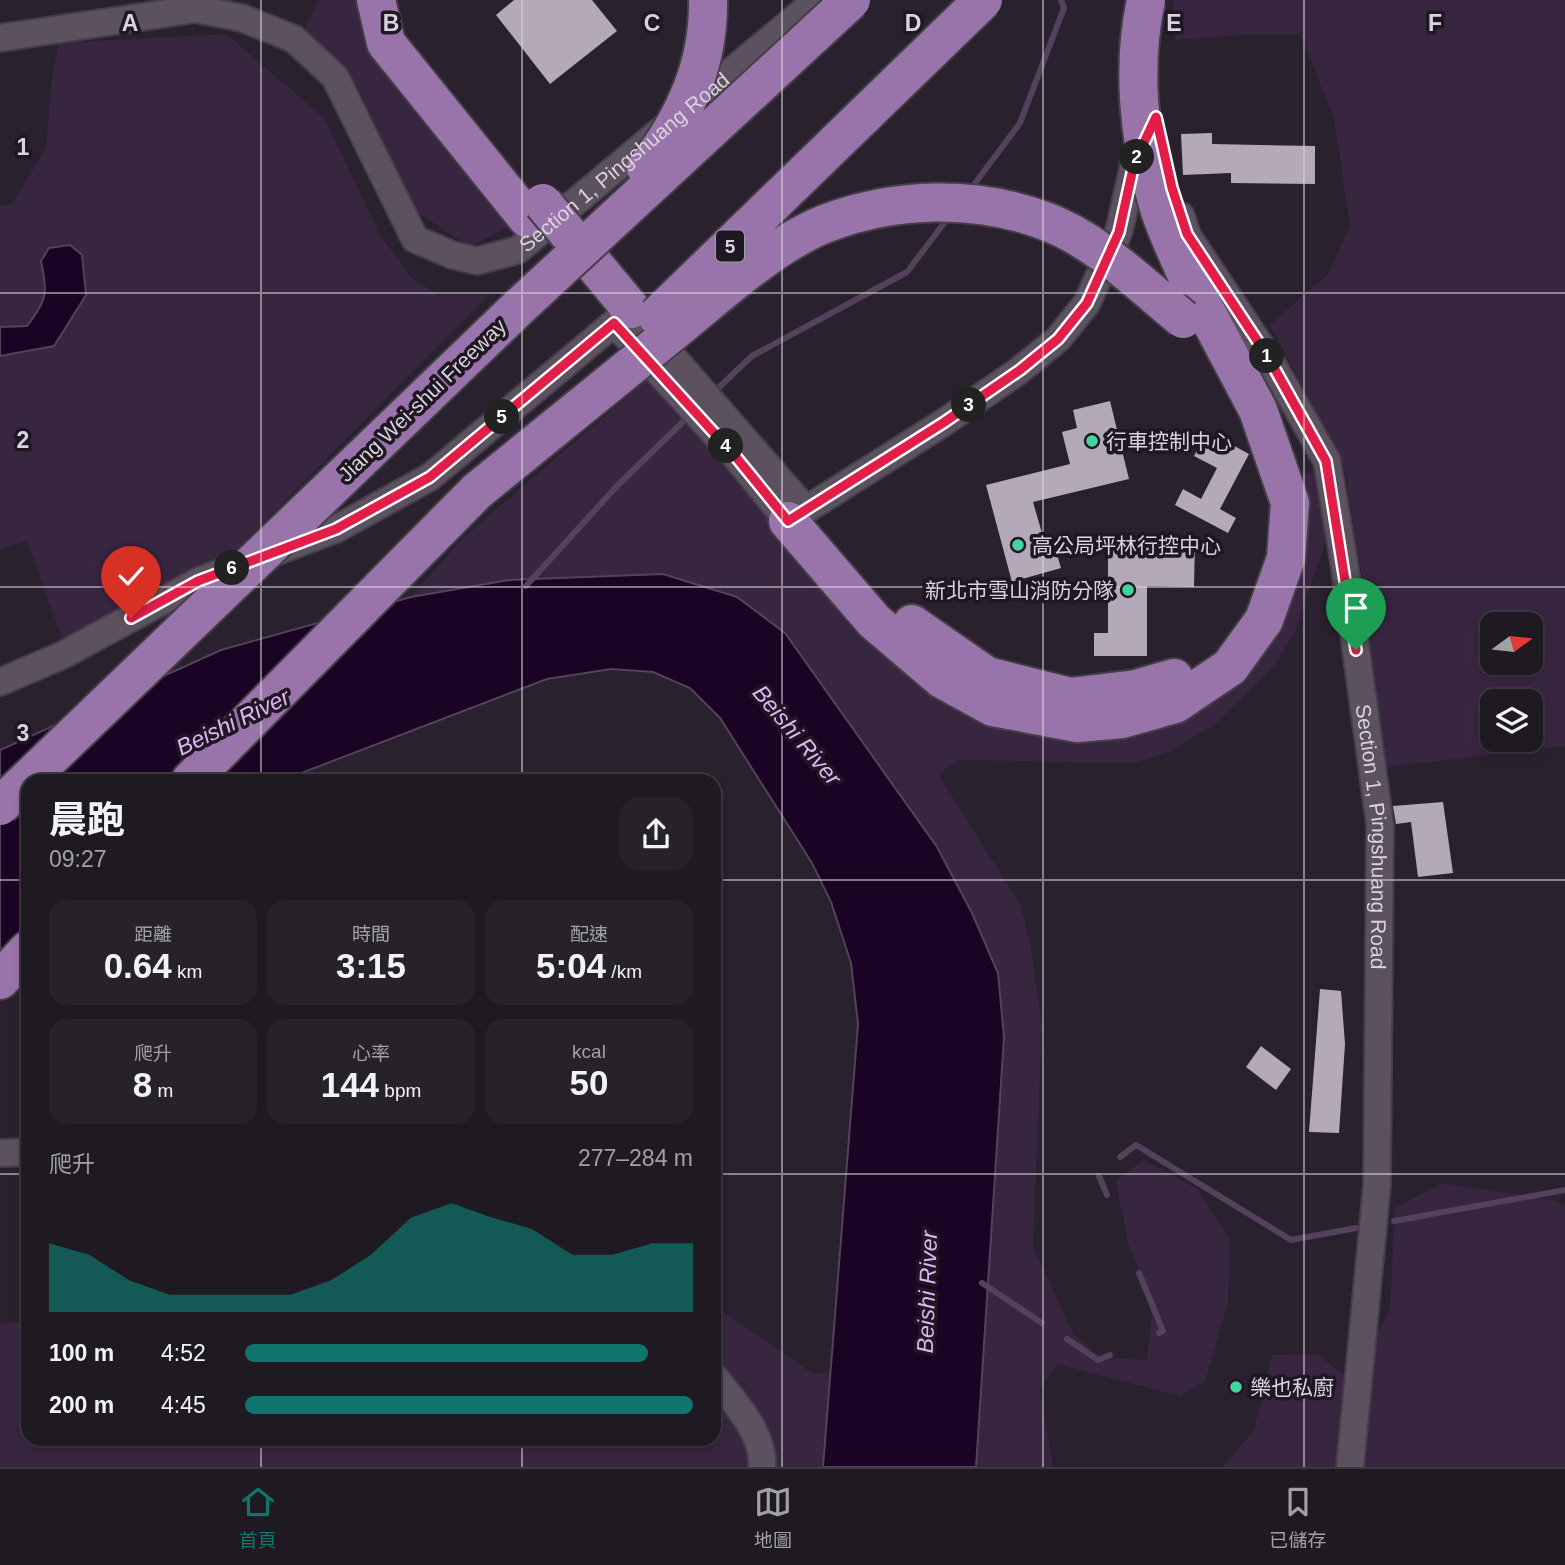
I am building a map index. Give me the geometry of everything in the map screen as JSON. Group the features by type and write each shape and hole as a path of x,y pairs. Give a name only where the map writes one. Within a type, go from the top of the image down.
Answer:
{"highway":[{"path":"376,0 386,43 535,210 622,316"},
{"path":"403,0 401,10 407,30 433,72 535,210"},
{"path":"520,306 635,182 671,135 692,89 709,36 708,0"},
{"name":"Jiang Wei-shui Freeway","path":"33,774 520,306 849,0"},
{"name":"5","path":"197,774 477,491 983,0"},
{"path":"797,516 874,621 942,678 993,707 1077,723 1122,719 1175,704 1230,667 1264,620 1286,558 1290,503 1258,410 1187,276 1157,202 1140,126 1138,36 1146,0"},
{"path":"477,491 731,285 779,251 825,224 869,211 925,202 978,204 1048,222 1100,251 1183,319 1222,383 1252,443 1270,496 1274,541 1262,585 1231,632 1187,672 1136,689 1070,697 987,676 916,628 797,516"},
{"name":"Jiang Wei-shui Freeway","path":"0,806 21,786"},
{"path":"0,980 21,958"}],"street":[{"name":"Section 1, Pingshuang Road","path":"0,38 149,13 196,9 242,18 294,39 335,77 415,239 452,255 477,261 518,250 811,4 838,5 849,0"},
{"name":"Section 1, Pingshuang Road","path":"1146,0 1151,33 1156,117 1172,188 1187,234 1268,357 1326,461 1344,562 1380,825 1376,1197 1350,1467"},
{"path":"0,682 64,655 198,581 336,529 430,477 622,316 743,451 797,516 943,423 1020,370 1058,339 1087,303 1119,232 1134,164 1156,117"},
{"path":"0,1153 21,1152"},
{"path":"721,1386 752,1428 763,1459 762,1467"}],"shaded area":[{"path":"319,0 369,0 521,219 470,247 417,212 390,169 358,87 303,31"},
{"path":"1173,0 1565,0 1565,746 1543,749 1543,689 1480,689 1480,752 1514,752 1386,767 1362,575 1344,465 1270,325 1328,274 1350,225 1334,118 1300,34 1252,34 1175,40"},
{"path":"226,34 325,119 380,235 411,277 438,295 489,295 239,547 62,639 27,540 0,550 0,207 13,203 46,148 52,78 59,43"},
{"path":"650,377 900,649 1057,723 1257,649 1290,475 1319,471 1326,540 1295,632 1274,666 1215,724 1171,751 1136,763 959,760 938,774 1021,906 1030,945 1042,1023 1033,1247 1073,1334 1100,1357 1147,1360 1153,1303 1128,1244 1116,1180 1144,1160 1196,1188 1230,1239 1228,1303 1205,1381 1180,1396 1057,1364 1040,1390 1053,1467 0,1467 0,1324 21,1321 21,1446 721,1446 721,1310 813,1374 983,1357 1004,1037 998,973 972,913 937,847 785,633 737,597 608,576 509,580 411,597 462,539"},
{"path":"1442,1183 1552,1200 1565,1205 1565,1467 1223,1467 1254,1430 1272,1355 1317,1354 1350,1380 1390,1311 1395,1208"}],"water":[{"path":"70,245 82,255 86,295 54,346 0,356 0,327 27,326 39,309 45,289 41,261 49,248"},
{"name":"Beishi River","path":"663,574 737,597 785,633 937,847 972,913 998,973 1004,1037 976,1467 823,1467 858,1024 851,963 831,902 812,863 720,718 690,688 653,672 611,669 547,679 299,774 21,774 21,940 0,957 0,750 221,650 411,597 509,580"}],"building":[{"path":"514,0 592,0 617,31 550,84 496,15"},
{"path":"1212,133 1212,144 1315,146 1315,184 1231,183 1231,173 1183,175 1181,134"},
{"path":"1110,401 1129,479 1033,502 1046,547 1054,545 1061,568 1012,582 986,485 1070,464 1062,432 1077,428 1073,410"},
{"path":"1204,438 1226,449 1229,443 1249,454 1220,509 1236,518 1228,533 1175,505 1183,489 1201,499 1217,468 1194,456"},
{"name":"新北市雪山消防分隊","path":"1173,538 1195,539 1194,587 1147,586 1147,656 1094,656 1094,633 1108,633 1108,548 1173,547"},
{"path":"1443,802 1453,873 1418,877 1411,822 1396,824 1393,806"},
{"path":"1320,989 1341,991 1345,1044 1339,1133 1309,1132"},
{"path":"1261,1046 1291,1069 1276,1090 1246,1067"}],"waterway":[{"path":"970,190 1020,123 1064,8 1061,0"},
{"path":"714,392 752,356 907,272 948,218"},
{"path":"526,586 616,487 691,414"},
{"path":"1120,1157 1136,1145 1291,1240 1356,1228"},
{"path":"1099,1176 1107,1195"},
{"path":"1394,1221 1565,1190"},
{"path":"1139,1273 1163,1331 1159,1333"},
{"path":"982,1283 1042,1323"},
{"path":"1067,1339 1098,1360 1110,1355"}],"place":[{"name":"行車控制中心","path":"1092,441"},
{"name":"高公局坪林行控中心","path":"1018,545"},
{"name":"新北市雪山消防分隊","path":"1128,590"},
{"name":"樂也私廚","path":"1236,1387"}],"route":[{"path":"131,618 198,581 336,529 430,477 614,323 736,457 788,521 943,423 1020,370 1058,339 1087,303 1119,232 1134,164 1156,117 1172,188 1187,234 1268,357 1326,461 1356,650"}]}
